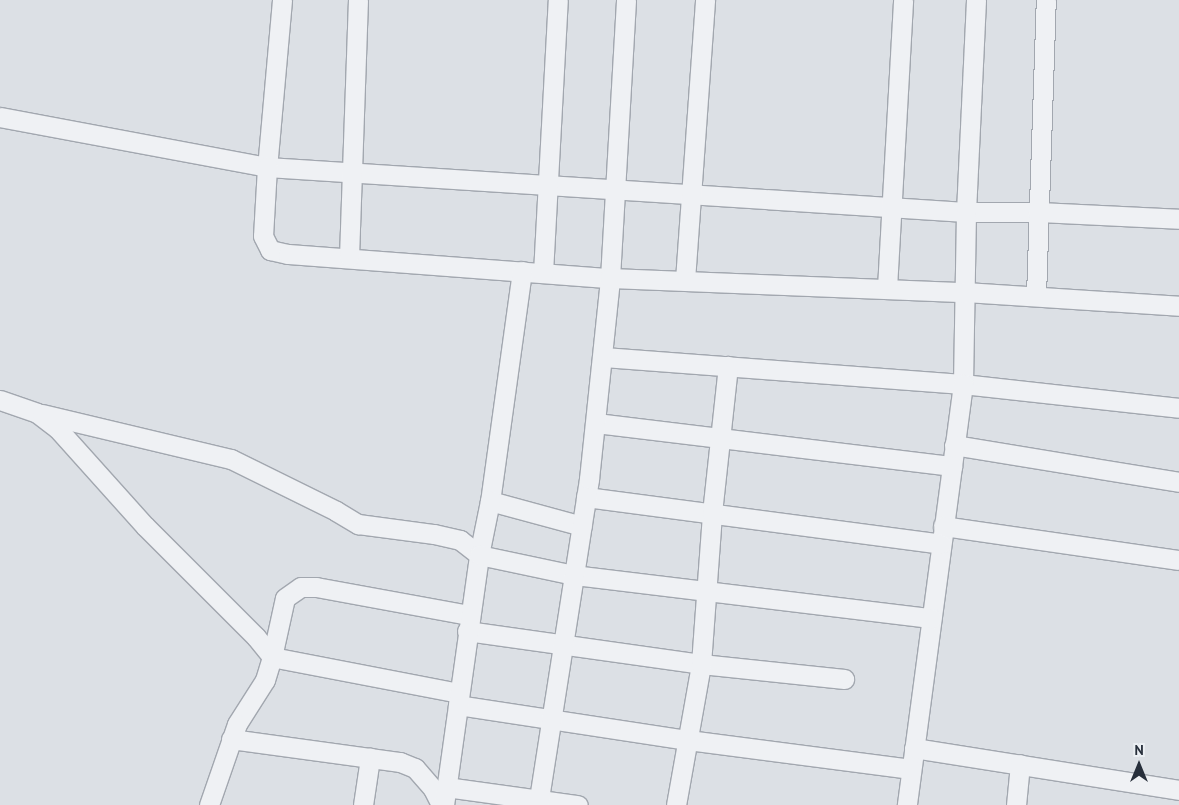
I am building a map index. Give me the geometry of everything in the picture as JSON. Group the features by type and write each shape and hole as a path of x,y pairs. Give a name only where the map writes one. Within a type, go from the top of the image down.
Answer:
{"street":[{"path":"282,0 267,167 263,236 270,250 288,254 349,257 610,278 887,288 1179,306"},
{"path":"349,257 358,0"},
{"path":"543,273 558,0"},
{"path":"538,802 582,526 604,358 616,189 626,0"},
{"path":"685,280 705,0"},
{"path":"887,288 903,0"},
{"path":"906,805 963,384 966,212 976,0"},
{"path":"1036,296 1046,0"},
{"path":"0,117 267,167 891,208 966,212 1038,212 1179,219"},
{"path":"444,799 468,623 490,501 522,271"},
{"path":"604,358 963,384 1179,408"},
{"path":"676,805 701,664 712,514 728,366"},
{"path":"0,400 37,413 231,459 336,511 358,524 434,534 460,540 479,555 574,575 931,618"},
{"path":"37,413 56,428 145,526 256,637 272,657 551,720 911,769"},
{"path":"596,423 952,466"},
{"path":"954,445 1179,482"},
{"path":"586,497 941,544"},
{"path":"490,501 582,526"},
{"path":"943,526 1179,560"},
{"path":"209,805 237,724 265,680 285,598 301,587 316,587 563,646 844,680"},
{"path":"231,740 400,762 415,768 444,799 578,805"},
{"path":"914,748 1179,790"},
{"path":"363,805 370,758"},
{"path":"1016,805 1020,764"}]}
